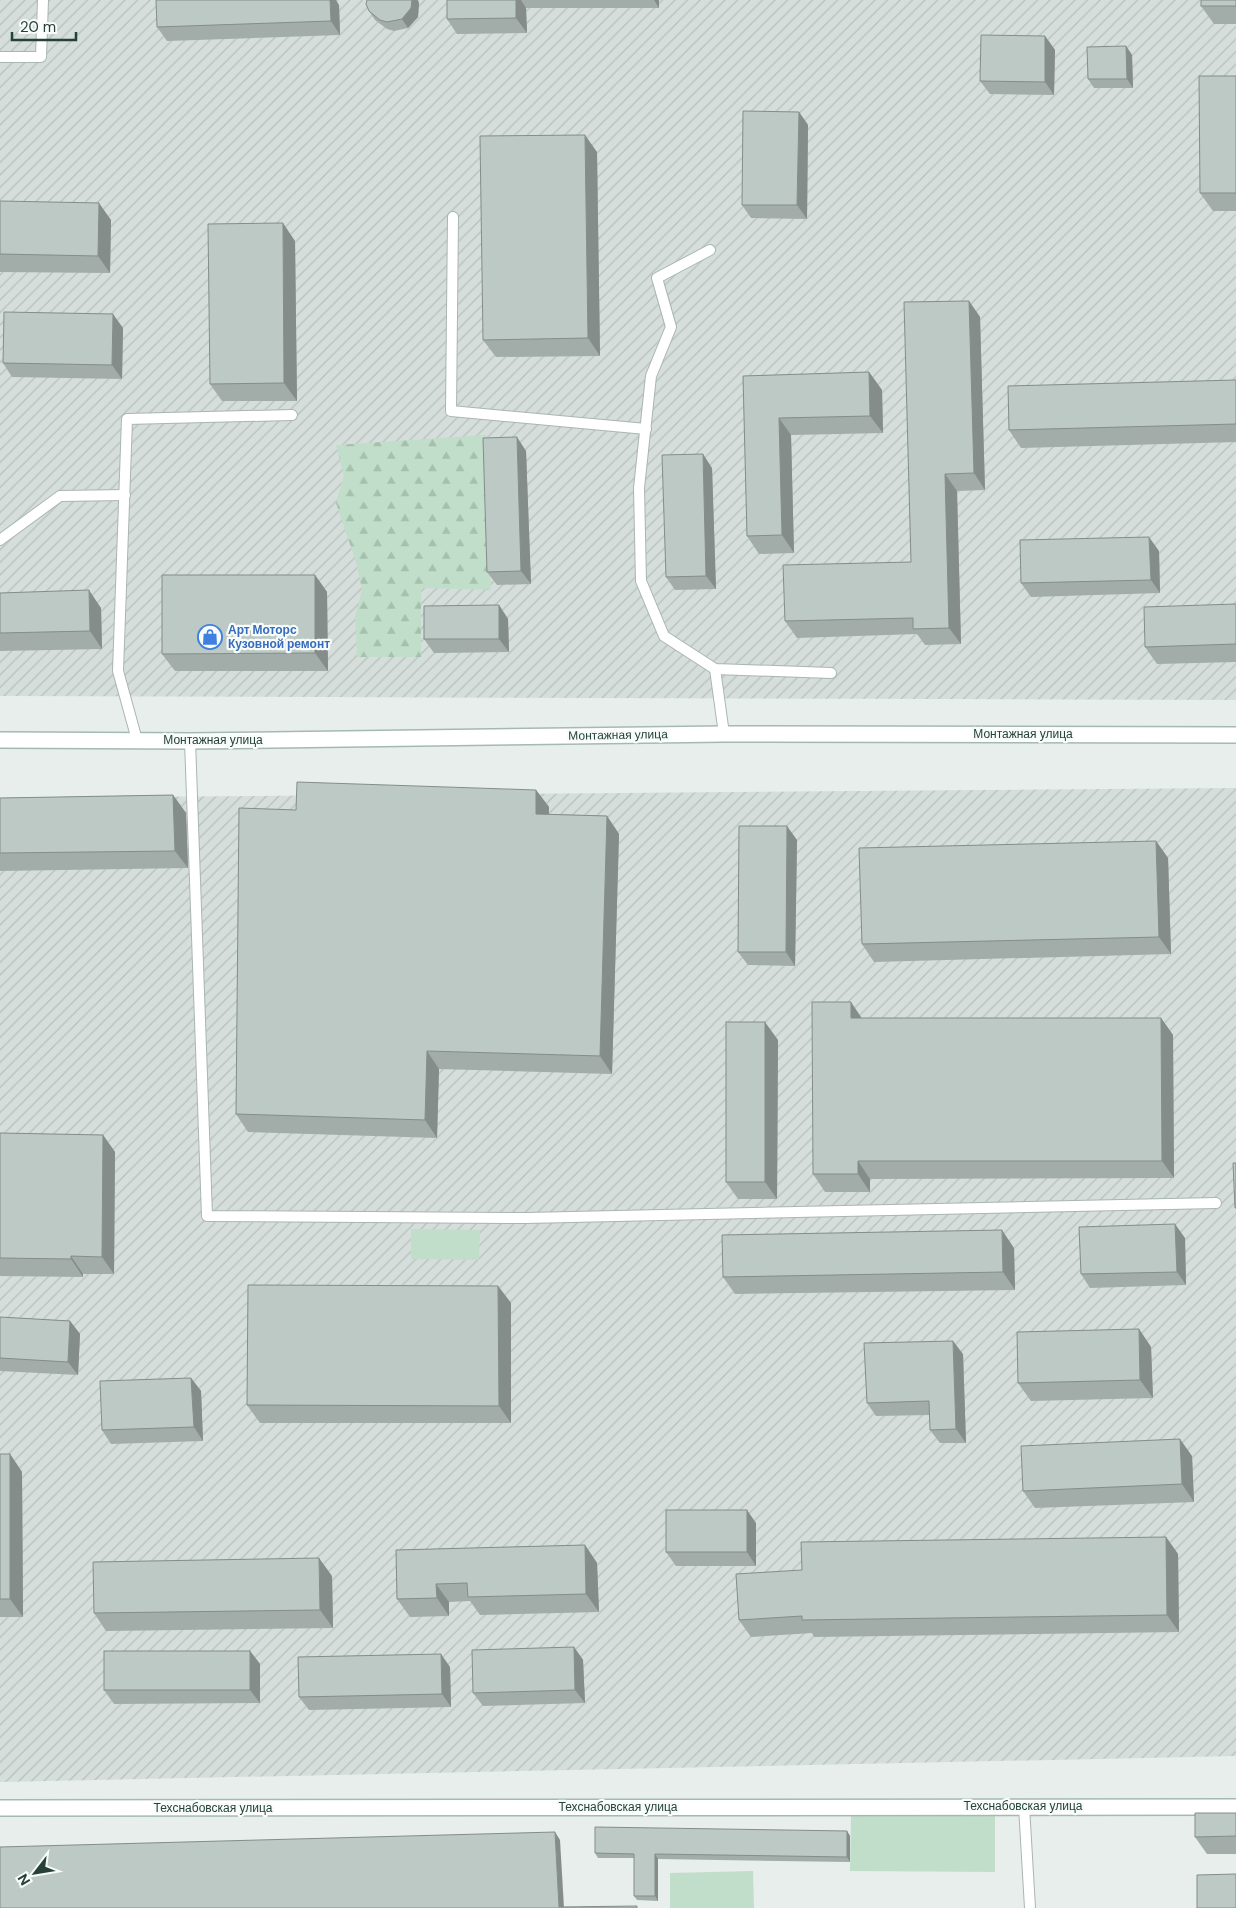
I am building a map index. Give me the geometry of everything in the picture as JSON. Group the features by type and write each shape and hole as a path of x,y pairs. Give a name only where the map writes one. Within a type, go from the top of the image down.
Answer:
{"street":[{"name":"Монтажная улица","path":"0,740 190,741 724,734 1236,735"},
{"name":"Техснабовская улица","path":"0,1808 1236,1807"}],"lane":[{"path":"0,57 41,57 43,0"},
{"path":"453,217 451,411 646,429"},
{"path":"710,250 657,278 672,327 651,376 639,488 641,581 664,636 715,669 831,673"},
{"path":"137,740 118,671 127,419 292,415"},
{"path":"0,540 60,496 125,495"},
{"path":"715,669 724,734"},
{"path":"190,741 207,1216 526,1218 1216,1203"},
{"path":"1024,1806 1030,1908"}],"shaded area":[{"path":"0,0 1236,0 1236,700 0,696"},
{"path":"1236,788 1236,1756 0,1782 0,798"}],"green space":[{"path":"486,435 491,590 421,588 421,657 357,657 355,617 362,590 356,562 336,503 344,476 336,445"},
{"path":"411,1229 480,1230 479,1260 411,1259"},
{"path":"851,1815 995,1816 995,1872 850,1871"},
{"path":"753,1871 754,1908 670,1908 670,1873"}],"building":[{"path":"156,0 330,0 331,21 157,27"},
{"path":"367,0 412,0 411,8 402,19 387,22 380,20 369,11 366,4"},
{"path":"447,0 516,0 516,18 447,19"},
{"path":"1201,0 1236,0 1236,6 1201,6"},
{"path":"981,35 1045,36 1045,82 980,81"},
{"path":"1126,46 1127,79 1088,79 1087,47"},
{"path":"1199,76 1236,76 1236,193 1200,193"},
{"path":"743,111 799,112 797,205 742,205"},
{"path":"585,135 588,338 483,340 480,136"},
{"path":"0,201 99,203 98,256 0,254"},
{"path":"283,223 284,383 210,384 208,224"},
{"path":"969,301 974,473 945,474 949,628 913,629 913,618 785,621 783,565 911,562 904,302"},
{"path":"4,312 113,314 112,365 3,363"},
{"path":"869,372 870,416 779,418 782,535 747,536 743,376"},
{"path":"1236,380 1236,424 1009,430 1008,386"},
{"path":"517,437 521,571 487,572 483,438"},
{"path":"703,454 706,576 666,577 662,455"},
{"path":"1149,537 1151,580 1021,583 1020,540"},
{"path":"162,575 315,575 315,653 162,654"},
{"path":"89,590 90,631 0,633 0,593"},
{"path":"1236,604 1236,644 1145,647 1144,607"},
{"path":"499,605 499,639 424,639 424,606"},
{"path":"297,782 536,790 536,814 607,816 600,1056 427,1051 425,1120 236,1114 239,808 296,810"},
{"path":"173,795 175,851 0,853 0,798"},
{"path":"739,826 787,826 786,952 738,952"},
{"path":"1156,841 1159,937 862,944 859,848"},
{"path":"812,1002 851,1002 851,1018 1161,1018 1162,1161 858,1161 858,1174 813,1174"},
{"path":"726,1022 765,1022 765,1182 726,1182"},
{"path":"0,1133 103,1135 102,1257 71,1256 71,1259 0,1258"},
{"path":"1233,1163 1236,1163 1236,1208 1235,1208"},
{"path":"1175,1224 1177,1272 1081,1274 1079,1227"},
{"path":"1002,1230 1003,1272 723,1277 722,1235"},
{"path":"248,1285 498,1286 499,1406 247,1405"},
{"path":"0,1317 70,1321 68,1362 0,1358"},
{"path":"1139,1329 1140,1380 1018,1383 1017,1332"},
{"path":"953,1341 956,1429 930,1430 929,1401 867,1403 864,1343"},
{"path":"191,1378 194,1427 102,1430 100,1381"},
{"path":"1180,1439 1182,1484 1023,1491 1021,1446"},
{"path":"0,1454 10,1454 10,1599 0,1599"},
{"path":"666,1510 747,1510 747,1552 666,1552"},
{"path":"1166,1537 1167,1615 802,1620 802,1616 739,1620 736,1574 802,1570 801,1542"},
{"path":"585,1545 586,1594 468,1597 467,1583 436,1584 437,1598 397,1599 396,1550"},
{"path":"319,1558 320,1610 94,1613 93,1562"},
{"path":"574,1647 575,1690 473,1693 472,1650"},
{"path":"104,1651 250,1651 250,1690 104,1690"},
{"path":"441,1654 442,1694 299,1697 298,1657"},
{"path":"1195,1813 1236,1813 1236,1836 1195,1837"},
{"path":"595,1827 847,1831 847,1857 655,1854 655,1896 634,1896 634,1854 595,1853"},
{"path":"555,1832 559,1907 637,1906 637,1908 0,1908 0,1847"},
{"path":"1236,1874 1236,1908 1197,1908 1197,1875"}],"place":[{"name":"Арт Моторс Кузовной ремонт","path":"210,637"}]}
